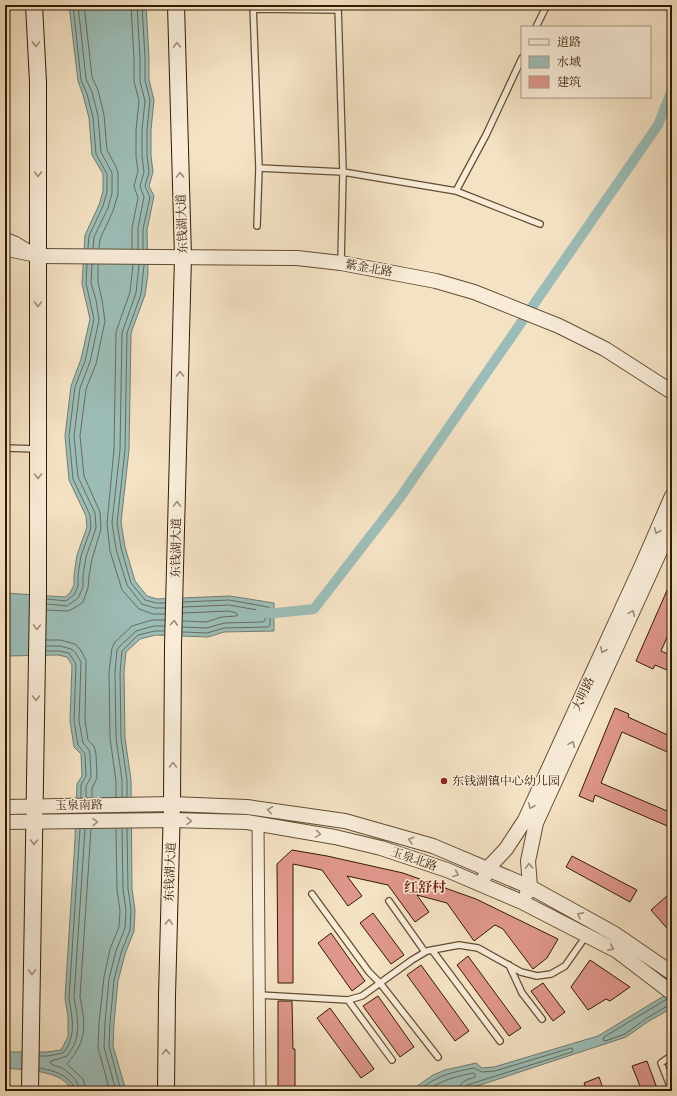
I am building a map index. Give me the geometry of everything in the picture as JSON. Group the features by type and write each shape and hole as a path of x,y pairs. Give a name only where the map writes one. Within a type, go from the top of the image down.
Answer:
{"main road":[{"path":"30,1091 38,595 38,82 34,5"},
{"name":"东钱湖大道","path":"166,1091 172,820 173,646 183,257 176,5"}],"street":[{"path":"5,238 16,242 38,256"},
{"path":"5,250 38,256"},
{"name":"紫金北路","path":"38,256 297,258 341,263 436,281 474,292 510,305 559,326 605,349 672,392"},
{"name":"大明路","path":"481,885 488,868 506,848 525,820 672,496"},
{"name":"大明路","path":"530,887 528,861 536,823 672,524"},
{"name":"玉泉北路","path":"152,804 246,807 345,821 433,846 530,887 615,934 672,973"},
{"name":"玉泉南路","path":"5,822 34,814 50,806 152,804"},
{"name":"玉泉南路","path":"5,807 34,814 56,822 150,821"},
{"name":"玉泉北路","path":"150,821 172,820 247,822 335,837 381,848 447,870 522,902 617,951 669,990"},
{"path":"258,824 260,1091"},
{"path":"522,902 530,887"}],"lane":[{"path":"536,26 546,5"},
{"path":"256,226 259,168 253,7 338,7 342,172 341,263"},
{"path":"456,191 486,136 521,60"},
{"path":"259,168 342,172 456,191 540,224"},
{"path":"5,448 38,449"},
{"path":"312,894 369,972 380,983 438,1057"},
{"path":"389,901 425,952"},
{"path":"260,995 348,1000 362,996 425,952 459,945 478,948 522,972 537,976 551,974 565,966 586,936"},
{"path":"432,950 500,1041"},
{"path":"509,965 522,992 542,1019"},
{"path":"348,1000 392,1060"},
{"path":"672,1061 668,1058 661,1063 672,1091"}],"water":[{"path":"69,5 146,5 149,80 154,100 151,130 151,156 153,172 149,186 154,196 147,230 148,274 145,295 131,333 129,450 121,522 125,547 135,581 147,596 157,599 230,596 274,603 274,631 224,632 208,637 156,635 140,639 126,652 124,672 125,738 131,780 132,889 135,910 134,931 125,954 118,981 113,1046 126,1091 71,1091 67,1084 53,1075 43,1072 5,1068 5,1052 47,1052 61,1050 68,1037 68,1016 65,998 77,784 82,776 81,754 74,747 70,721 72,665 67,657 58,655 5,656 5,593 65,597 70,593 74,585 77,555 87,527 86,516 69,480 65,436 71,386 81,359 90,319 82,284 85,235 99,205 103,191 103,174 92,155 89,118 78,81"},
{"path":"672,991 672,1008 649,1021 626,1037 462,1091 410,1091 433,1075 445,1070 476,1063 482,1068 494,1067 598,1036"}],"building":[{"path":"672,579 672,626 661,651 672,656 672,672 655,665 653,669 636,661"},
{"path":"615,708 629,714 628,717 672,737 672,754 622,732 601,783 672,813 672,828 595,795 593,802 579,796"},
{"path":"292,850 327,856 403,873 476,899 558,939 547,958 533,969 503,929 495,925 474,941 447,903 417,895 429,912 415,922 388,885 347,876 362,896 348,906 322,870 293,864 293,983 278,983 277,864"},
{"path":"572,856 637,890 630,902 566,867"},
{"path":"668,895 672,900 672,934 651,910"},
{"path":"373,913 404,955 391,964 360,923"},
{"path":"331,933 365,981 352,991 318,943"},
{"path":"468,956 521,1028 509,1036 457,965"},
{"path":"590,960 630,987 610,1001 606,999 588,1010 571,987"},
{"path":"421,965 469,1031 455,1041 407,975"},
{"path":"543,983 565,1012 553,1021 531,991"},
{"path":"378,996 414,1047 400,1057 363,1006"},
{"path":"278,1001 292,1001 293,1049 295,1049 295,1091 278,1091"},
{"path":"330,1008 374,1069 361,1078 317,1018"},
{"path":"647,1061 658,1091 642,1091 632,1066"},
{"path":"599,1077 604,1091 587,1091 584,1083"}],"waterway":[{"path":"260,613 314,609 399,499 658,125 672,90"}],"place":[{"name":"东钱湖镇中心幼儿园","path":"444,781"}],"district":[{"name":"红舒村","path":"425,887"}]}
